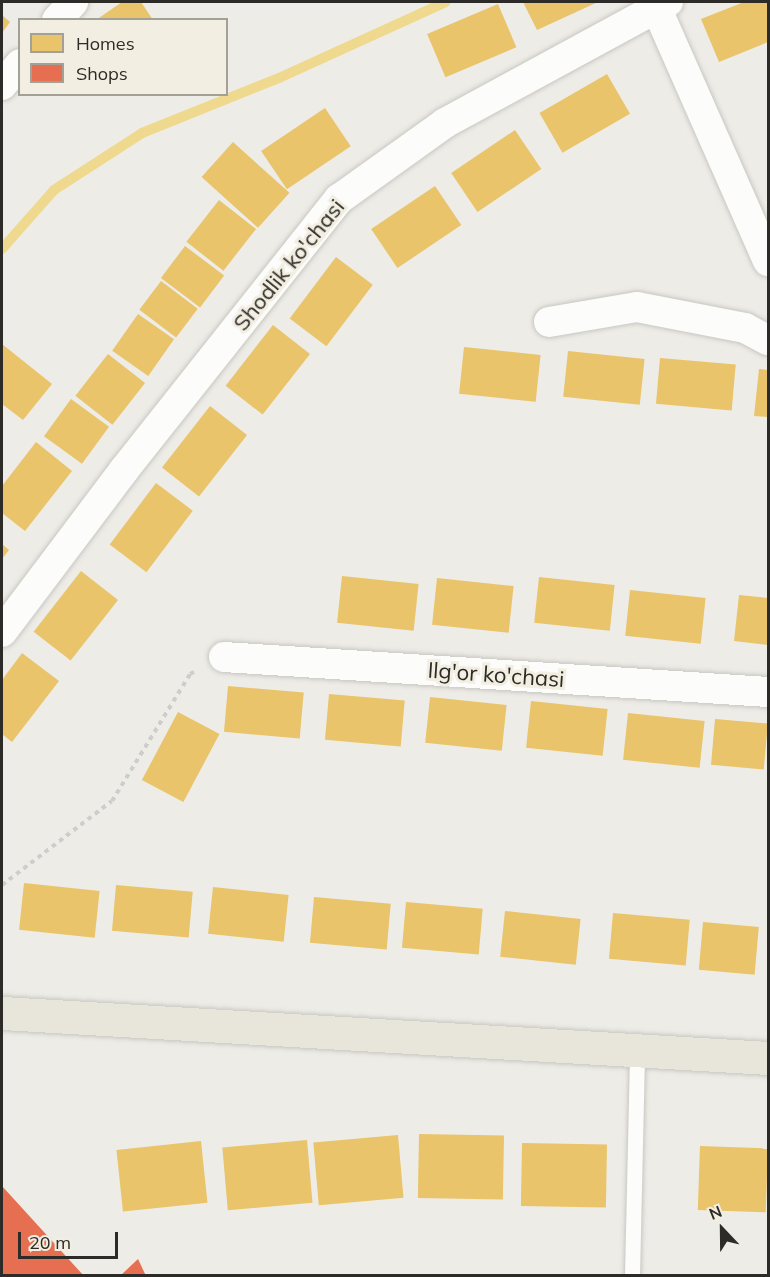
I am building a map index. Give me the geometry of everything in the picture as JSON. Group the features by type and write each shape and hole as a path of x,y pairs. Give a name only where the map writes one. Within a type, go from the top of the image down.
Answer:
{"main road":[{"path":"2,1013 768,1058"}],"street":[{"path":"59,18 73,2"},
{"path":"662,4 768,261"},
{"name":"Shodlik ko'chasi","path":"2,632 124,470 339,200 445,123 662,4"},
{"path":"2,85 18,66"},
{"path":"549,322 638,307 745,328 768,340"},
{"name":"Ilg'or ko'chasi","path":"224,657 768,692"}],"lane":[{"path":"632,1275 637,1052"}],"path":[{"path":"2,885 112,801 190,674 224,657"}],"building: Homes":[{"path":"122,2 141,2 152,18 99,18"},
{"path":"523,2 598,2 537,30"},
{"path":"744,2 768,2 768,42 719,62 701,19"},
{"path":"498,4 516,47 445,77 427,34"},
{"path":"2,15 10,22 2,33"},
{"path":"607,74 630,114 562,153 539,113"},
{"path":"325,108 351,146 287,189 261,151"},
{"path":"515,130 541,169 477,212 451,173"},
{"path":"233,142 289,193 258,228 202,177"},
{"path":"435,186 461,225 397,268 371,229"},
{"path":"219,200 256,229 223,271 186,242"},
{"path":"185,246 224,275 200,307 161,278"},
{"path":"336,257 373,285 326,346 290,318"},
{"path":"161,281 198,309 176,337 139,310"},
{"path":"138,314 174,339 148,376 112,351"},
{"path":"273,325 310,354 263,415 226,386"},
{"path":"2,344 52,384 23,420 2,404"},
{"path":"464,347 541,355 536,402 459,394"},
{"path":"568,351 645,359 640,405 563,397"},
{"path":"108,354 145,383 112,425 75,396"},
{"path":"660,358 736,365 732,410 656,404"},
{"path":"759,369 768,370 768,417 754,416"},
{"path":"71,399 109,427 82,464 44,436"},
{"path":"210,406 247,435 199,496 162,467"},
{"path":"36,442 72,471 25,531 2,513 2,486"},
{"path":"156,483 193,511 146,572 110,544"},
{"path":"2,544 9,550 2,559"},
{"path":"81,571 118,600 71,661 34,632"},
{"path":"342,576 419,584 414,631 337,623"},
{"path":"539,577 615,585 610,631 534,623"},
{"path":"437,578 514,586 509,633 432,625"},
{"path":"630,590 706,598 701,644 625,636"},
{"path":"739,595 768,598 768,645 734,641"},
{"path":"22,653 59,681 12,742 2,734 2,680"},
{"path":"228,686 304,693 300,738 224,732"},
{"path":"329,694 405,701 401,746 325,740"},
{"path":"430,697 507,705 502,751 425,743"},
{"path":"531,701 608,709 603,756 526,748"},
{"path":"178,712 219,734 183,802 142,780"},
{"path":"628,713 705,721 700,768 623,760"},
{"path":"715,719 768,724 764,769 711,765"},
{"path":"24,883 100,891 95,938 19,930"},
{"path":"116,885 193,892 189,938 112,931"},
{"path":"213,887 289,895 284,942 208,934"},
{"path":"314,897 391,904 387,950 310,943"},
{"path":"406,902 483,909 479,955 402,948"},
{"path":"505,911 581,919 576,965 500,957"},
{"path":"613,913 690,920 686,966 609,959"},
{"path":"703,922 759,927 755,975 699,970"},
{"path":"419,1134 504,1135 503,1199 418,1198"},
{"path":"398,1135 403,1198 319,1205 313,1142"},
{"path":"307,1140 312,1203 228,1210 222,1147"},
{"path":"201,1141 207,1203 123,1212 116,1150"},
{"path":"522,1143 607,1144 606,1207 521,1206"},
{"path":"700,1146 768,1148 766,1212 698,1210"}],"building: Shops":[{"path":"2,1186 84,1276 2,1276"},
{"path":"138,1259 146,1276 120,1276"}],"waterway":[{"path":"2,249 54,190 142,133 279,78 446,2"}]}
